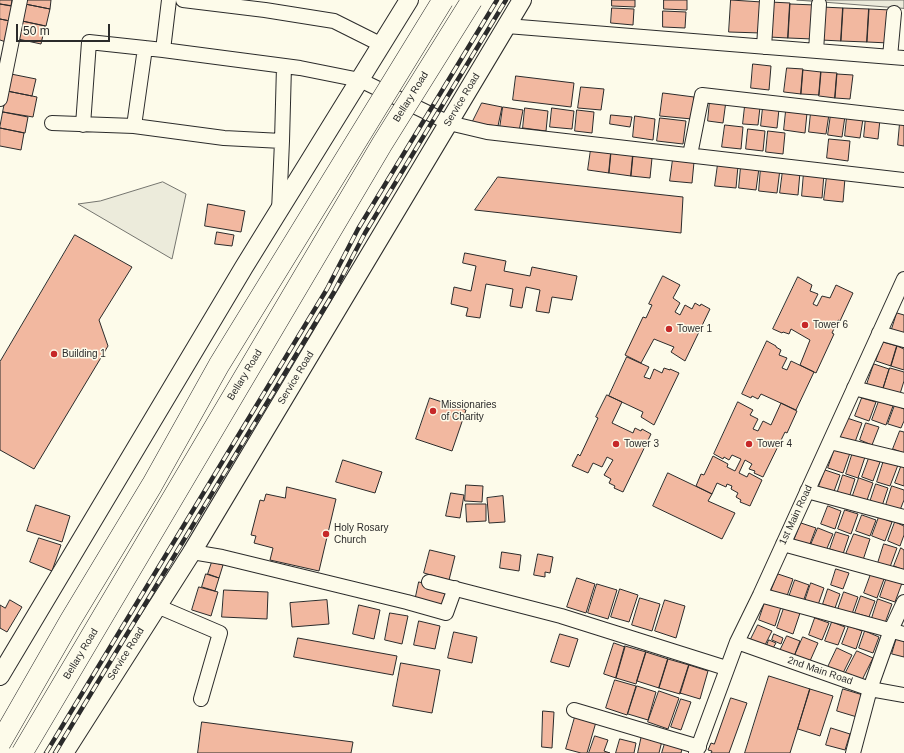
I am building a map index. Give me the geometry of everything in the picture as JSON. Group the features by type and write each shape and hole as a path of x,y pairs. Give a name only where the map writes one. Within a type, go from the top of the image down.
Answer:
{"highway":[{"path":"0,743 70,620 152,484 219,366 443,0"},
{"name":"Bellary Road","path":"22,753 382,144 472,0"}],"main road":[{"path":"0,676 279,211 409,0"},
{"name":"Service Road","path":"64,753 192,552 522,0"}],"street":[{"path":"0,99 20,0"},
{"path":"163,50 169,0"},
{"path":"184,0 211,1 334,21 382,45"},
{"path":"764,47 767,0"},
{"path":"816,51 819,4"},
{"path":"890,57 894,13"},
{"path":"506,26 904,58"},
{"path":"83,125 89,42 284,66 360,80 449,123 487,132 904,180"},
{"path":"134,126 144,48"},
{"path":"279,211 284,66"},
{"path":"690,155 702,95 904,118"},
{"path":"52,124 134,126 224,138 282,142"},
{"name":"1st Main Road","path":"698,750 726,668 737,642 760,596 903,282"},
{"path":"879,333 904,340"},
{"path":"854,388 904,400"},
{"path":"830,442 904,460"},
{"path":"807,491 904,517"},
{"path":"783,544 904,577"},
{"path":"192,552 222,557 407,602 446,613 455,588"},
{"path":"429,582 561,616 726,668"},
{"path":"760,596 898,632"},
{"path":"853,753 870,689 898,632 904,602"},
{"path":"157,606 220,632 201,699"},
{"name":"2nd Main Road","path":"737,642 870,689 904,695"},
{"path":"574,710 698,750"}],"shaded area":[{"path":"797,0 904,0 904,8"},
{"path":"163,182 186,194 172,259 78,204 100,201"}],"building":[{"path":"0,0 12,0 11,6 0,4"},
{"path":"26,0 51,0 50,9 25,4"},
{"path":"612,0 635,0 635,7 612,6"},
{"path":"664,0 687,0 687,10 664,9"},
{"path":"731,0 762,2 761,33 729,32"},
{"path":"770,2 790,3 788,38 769,37"},
{"path":"0,4 13,6 10,21 0,19"},
{"path":"25,4 50,9 46,26 22,21"},
{"path":"790,4 815,5 813,39 788,38"},
{"path":"822,7 843,8 841,41 821,40"},
{"path":"612,8 634,9 633,25 611,23"},
{"path":"843,8 869,9 867,42 841,41"},
{"path":"869,9 891,10 889,43 867,42"},
{"path":"663,11 686,12 685,28 663,27"},
{"path":"0,19 10,21 6,42 0,40"},
{"path":"22,21 45,26 41,44 18,39"},
{"path":"753,64 771,66 769,90 751,88"},
{"path":"787,68 803,69 801,94 784,92"},
{"path":"803,70 821,72 819,95 801,94"},
{"path":"821,72 837,73 835,98 819,96"},
{"path":"11,74 36,79 32,96 7,91"},
{"path":"837,74 853,75 850,99 835,98"},
{"path":"516,76 574,83 571,107 513,100"},
{"path":"581,87 604,89 601,110 578,108"},
{"path":"7,91 37,97 33,117 3,112"},
{"path":"663,93 694,97 692,119 660,116"},
{"path":"710,100 726,101 723,123 708,121"},
{"path":"482,103 502,107 498,126 472,123"},
{"path":"745,106 760,107 758,125 743,124"},
{"path":"503,107 523,110 519,131 500,128"},
{"path":"763,107 779,109 777,128 761,126"},
{"path":"525,108 548,111 546,131 523,128"},
{"path":"552,108 574,111 572,129 550,127"},
{"path":"577,110 594,112 592,133 575,131"},
{"path":"786,111 807,113 805,133 784,130"},
{"path":"3,112 28,117 25,133 0,128"},
{"path":"811,112 829,114 826,134 809,132"},
{"path":"831,114 845,116 842,137 828,135"},
{"path":"611,115 632,117 630,127 610,124"},
{"path":"635,116 655,119 653,140 633,137"},
{"path":"847,117 863,119 860,138 845,136"},
{"path":"866,117 880,119 878,139 864,137"},
{"path":"660,118 686,121 683,144 657,141"},
{"path":"900,123 904,123 904,146 898,145"},
{"path":"725,125 743,127 741,149 722,147"},
{"path":"0,128 24,133 21,150 0,146"},
{"path":"748,129 765,131 763,151 746,149"},
{"path":"768,131 785,133 783,154 766,152"},
{"path":"829,139 850,141 848,161 827,158"},
{"path":"591,149 611,152 609,173 588,170"},
{"path":"611,153 633,155 631,176 609,173"},
{"path":"633,155 652,158 650,178 631,176"},
{"path":"673,159 694,162 692,183 670,181"},
{"path":"718,164 738,166 736,188 715,186"},
{"path":"741,166 759,168 756,190 739,188"},
{"path":"761,167 780,169 777,193 759,191"},
{"path":"783,170 800,172 798,195 780,193"},
{"path":"804,172 824,174 822,198 802,196"},
{"path":"827,176 845,178 843,202 824,200"},
{"path":"498,177 683,197 681,233 475,210"},
{"path":"208,204 245,211 241,232 205,226"},
{"path":"217,232 234,235 232,246 215,244"},
{"name":"Building 1","path":"75,235 132,267 99,320 108,346 34,469 0,450 0,362"},
{"path":"465,253 506,261 504,271 530,276 532,267 577,276 572,300 552,297 549,313 536,311 540,290 526,287 522,308 510,306 513,289 486,284 480,318 466,316 468,308 451,304 454,287 471,291 476,266 463,263"},
{"name":"Tower 1","path":"663,276 680,285 673,298 680,303 675,312 680,315 685,305 692,309 695,303 700,306 701,304 710,309 685,361 671,352 674,347 654,339 641,363 625,355 643,317 646,318 652,305 649,304"},
{"name":"Tower 6","path":"798,277 812,285 810,291 818,294 813,304 817,306 822,296 830,298 836,285 853,293 840,321 838,320 832,333 834,334 816,373 800,365 810,340 791,329 789,334 773,329"},
{"path":"897,313 904,315 904,336 891,332"},
{"path":"767,341 781,350 779,355 787,358 782,368 787,370 791,361 814,372 796,410 761,394 758,399 742,394"},
{"path":"883,342 897,346 891,366 876,361"},
{"path":"897,346 904,349 904,370 891,366"},
{"path":"627,357 649,367 644,377 650,379 654,369 662,373 664,368 679,373 654,425 641,417 643,412 609,396"},
{"path":"874,364 889,369 882,392 866,387"},
{"path":"890,368 904,372 904,381 899,397 882,392"},
{"name":"Tower 3","path":"607,395 622,402 612,423 633,433 635,428 641,431 642,429 651,434 623,492 614,488 615,486 609,483 611,479 604,475 613,460 607,457 602,467 593,463 588,473 572,466 578,454 580,456"},
{"path":"430,398 466,410 452,451 416,439"},
{"path":"862,398 876,402 869,421 855,416"},
{"path":"879,401 893,406 886,425 872,420"},
{"name":"Tower 4","path":"738,402 753,410 750,415 758,419 753,429 758,431 763,421 771,425 781,403 797,411 763,477 754,473 755,471 749,469 752,464 745,460 739,473 747,477 749,473 762,480 750,506 740,502 741,500 736,497 738,493 731,489 732,486 727,484 726,487 717,483 712,494 696,486 701,474 704,475 713,456 728,464 727,467 735,471 741,459 732,455 729,460 724,457 723,459 714,454"},
{"path":"895,405 904,409 904,421 901,428 888,424"},
{"path":"847,418 862,423 855,442 840,437"},
{"path":"866,423 879,427 872,445 860,440"},
{"path":"900,431 904,432 904,453 893,449"},
{"path":"835,448 850,453 843,473 828,468"},
{"path":"853,452 865,457 858,478 846,474"},
{"path":"869,458 880,462 873,481 862,477"},
{"path":"343,460 382,472 375,493 336,482"},
{"path":"884,460 898,465 890,486 877,482"},
{"path":"902,464 904,464 904,486 895,483"},
{"path":"825,470 840,475 833,494 818,489"},
{"path":"668,473 712,494 708,501 735,513 722,539 653,506"},
{"path":"843,475 855,479 849,498 837,494"},
{"path":"859,478 873,483 866,503 852,498"},
{"path":"876,484 888,488 882,506 870,502"},
{"path":"466,485 483,486 482,502 465,501"},
{"path":"892,486 904,490 904,500 900,510 886,505"},
{"path":"287,487 336,499 319,571 270,560 273,548 254,543 256,536 251,535 260,500 264,501 266,494 285,498"},
{"path":"451,493 464,495 460,518 446,516"},
{"path":"503,496 505,522 489,523 487,498"},
{"path":"466,504 486,504 486,521 467,522"},
{"path":"36,505 70,516 62,542 27,531"},
{"path":"828,506 841,511 835,529 821,524"},
{"path":"845,510 858,514 851,534 838,529"},
{"path":"862,515 876,520 870,536 856,531"},
{"path":"879,517 892,522 885,541 872,536"},
{"path":"895,522 904,526 904,535 900,546 888,541"},
{"path":"801,523 816,528 808,549 793,543"},
{"path":"818,528 833,534 825,553 810,547"},
{"path":"836,532 849,536 843,554 830,549"},
{"path":"854,534 870,539 863,560 846,554"},
{"path":"39,538 61,545 52,571 30,562"},
{"path":"884,544 897,548 890,567 878,563"},
{"path":"901,548 904,550 904,570 894,566"},
{"path":"430,550 455,556 449,580 424,573"},
{"path":"502,552 521,555 519,571 500,568"},
{"path":"538,554 553,557 550,573 545,572 545,577 534,575"},
{"path":"212,562 223,565 219,578 208,574"},
{"path":"836,569 849,573 843,589 831,585"},
{"path":"206,574 219,578 215,591 202,587"},
{"path":"778,574 793,579 787,596 771,591"},
{"path":"871,574 884,579 877,598 864,593"},
{"path":"887,577 902,583 895,602 880,597"},
{"path":"577,578 595,584 586,613 567,607"},
{"path":"795,580 809,585 803,602 789,597"},
{"path":"419,582 446,589 442,608 415,601"},
{"path":"811,583 824,588 818,605 805,601"},
{"path":"597,584 617,590 608,619 588,613"},
{"path":"199,587 218,592 211,616 192,610"},
{"path":"620,589 638,595 629,622 611,617"},
{"path":"828,589 840,594 835,608 823,604"},
{"path":"224,590 268,592 267,619 222,617"},
{"path":"844,592 858,597 852,614 838,609"},
{"path":"861,596 875,601 869,617 855,613"},
{"path":"640,598 660,604 652,631 632,625"},
{"path":"878,599 892,604 885,623 872,618"},
{"path":"10,600 22,607 7,632 0,628 0,605 5,608"},
{"path":"327,600 329,624 292,627 290,603"},
{"path":"665,600 685,606 676,638 655,631"},
{"path":"765,602 781,607 775,626 759,620"},
{"path":"359,605 380,610 374,639 353,634"},
{"path":"784,608 800,613 793,634 777,628"},
{"path":"390,613 408,616 402,644 385,640"},
{"path":"815,618 829,623 822,640 809,635"},
{"path":"419,621 440,626 435,649 414,645"},
{"path":"832,622 845,627 838,645 825,641"},
{"path":"758,625 772,631 763,649 749,643"},
{"path":"849,626 862,631 856,649 842,644"},
{"path":"865,631 879,637 873,653 859,648"},
{"path":"454,632 477,637 472,663 448,658"},
{"path":"560,634 578,639 569,667 551,662"},
{"path":"774,634 783,638 781,644 772,640"},
{"path":"787,636 800,641 793,659 779,653"},
{"path":"803,637 818,643 810,661 795,655"},
{"path":"897,637 904,639 904,657 892,654"},
{"path":"298,638 397,656 393,675 294,657"},
{"path":"769,640 776,643 773,648 767,645"},
{"path":"614,643 625,647 616,678 604,674"},
{"path":"625,646 646,652 636,684 616,678"},
{"path":"837,648 852,655 842,675 828,667"},
{"path":"857,651 873,658 860,684 844,676"},
{"path":"646,652 668,659 659,688 637,681"},
{"path":"668,659 689,665 680,694 659,688"},
{"path":"401,663 440,670 432,713 393,706"},
{"path":"689,665 708,671 700,699 680,693"},
{"path":"769,676 810,689 790,753 745,753"},
{"path":"615,680 636,686 627,715 606,708"},
{"path":"637,686 656,692 648,720 628,714"},
{"path":"810,689 833,696 820,736 798,729"},
{"path":"843,689 863,695 857,717 837,711"},
{"path":"659,691 679,698 668,729 648,722"},
{"path":"731,698 747,703 729,753 711,753 712,751 708,750 711,743 714,744"},
{"path":"681,699 691,702 681,730 671,727"},
{"path":"543,711 554,712 552,748 542,747"},
{"path":"575,717 596,722 587,753 566,749"},
{"path":"202,722 353,742 351,753 198,753"},
{"path":"831,728 850,734 845,750 826,745"},
{"path":"642,735 662,741 659,753 638,753"},
{"path":"595,736 608,740 604,751 610,753 589,753"},
{"path":"620,739 636,743 634,753 616,753"},
{"path":"666,740 683,745 681,753 662,753"}],"railway":[{"path":"46,753 327,289 358,229 497,0"},
{"path":"55,753 334,292 365,233 506,0"}],"place":[{"name":"Tower 6","path":"805,325"},
{"name":"Tower 1","path":"669,329"},
{"name":"Building 1","path":"54,354"},
{"name":"Missionaries of Charity","path":"433,411"},
{"name":"Tower 3","path":"616,444"},
{"name":"Tower 4","path":"749,444"},
{"name":"Holy Rosary Church","path":"326,534"}]}
